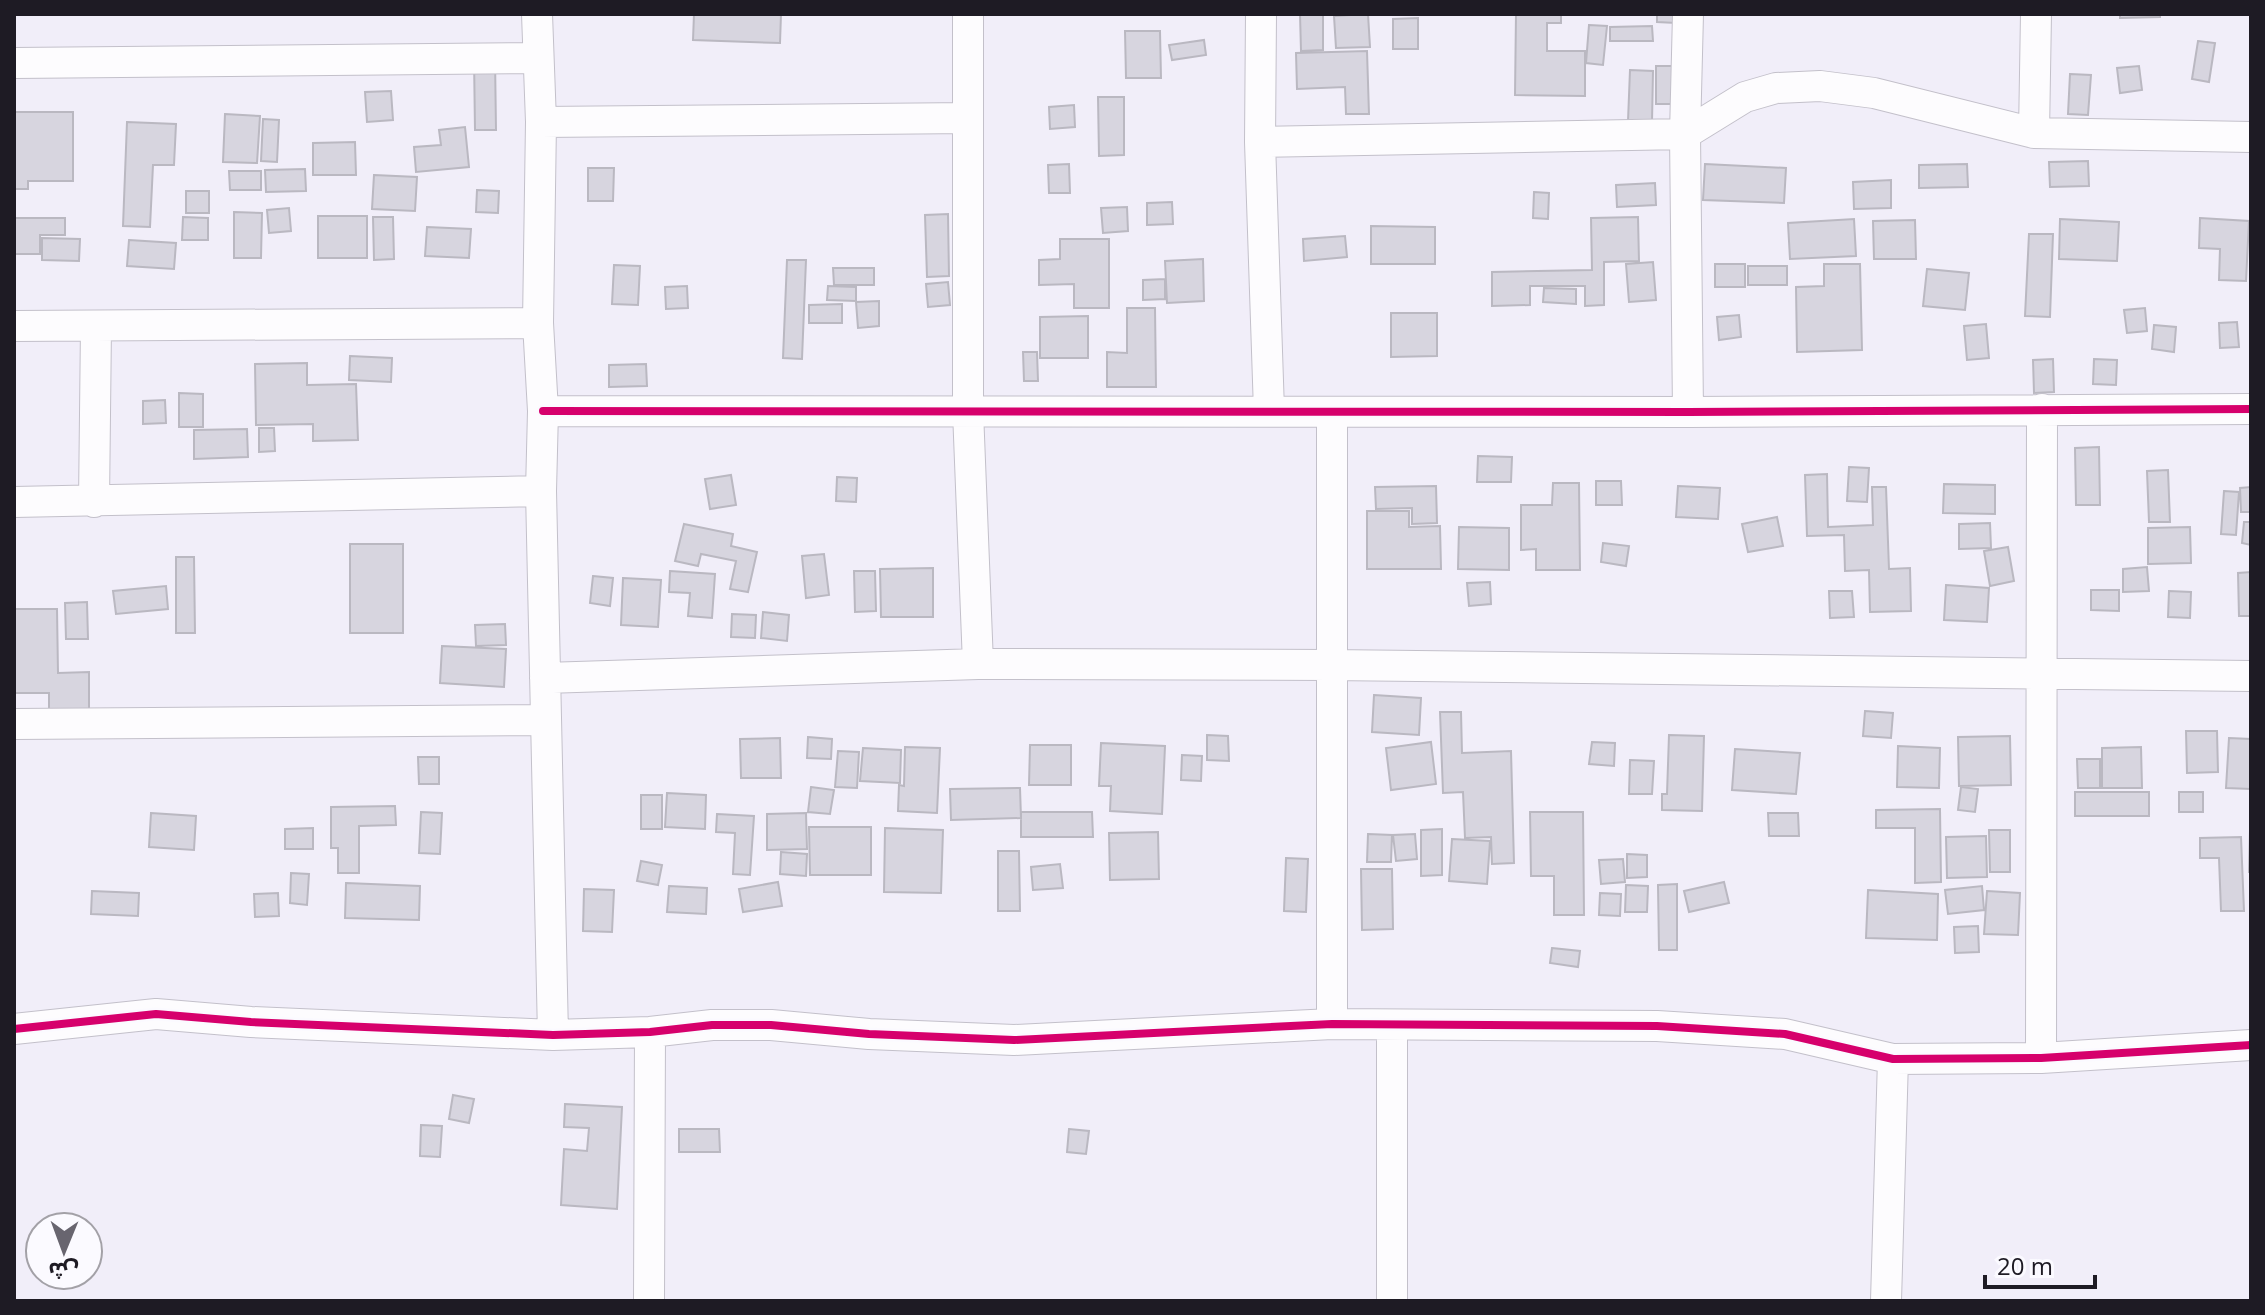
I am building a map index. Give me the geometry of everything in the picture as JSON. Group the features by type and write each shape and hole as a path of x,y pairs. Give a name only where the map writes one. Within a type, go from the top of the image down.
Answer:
{"street":[{"path":"537,14 541,122 538,323 543,411 541,491 553,1035"},
{"path":"968,14 968,411 978,664"},
{"path":"1261,14 1260,142 1269,411"},
{"path":"1688,14 1685,134 1688,412"},
{"path":"2034,133 2036,14"},
{"path":"14,63 538,58"},
{"path":"1260,142 1685,134 1745,97 1776,88 1820,86 1874,93 2034,133 2251,137"},
{"path":"541,122 968,118"},
{"path":"14,326 538,323"},
{"path":"94,502 96,326"},
{"path":"2041,1058 2042,409"},
{"path":"543,411 2251,409"},
{"path":"1332,412 1332,1024"},
{"path":"14,502 541,491"},
{"path":"545,678 978,664 2251,676"},
{"path":"14,724 546,720"},
{"path":"14,1029 156,1014 251,1022 553,1035 650,1032 712,1025 771,1025 869,1034 1014,1040 1332,1024 1657,1026 1785,1034 1893,1059 2041,1058 2251,1045"},
{"path":"1392,1026 1392,1301"},
{"path":"649,1301 650,1032"},
{"path":"1886,1301 1893,1059"}],"building":[{"path":"694,14 781,14 780,43 693,40"},
{"path":"1300,14 1323,14 1323,50 1301,51"},
{"path":"1368,14 1370,47 1336,48 1334,16"},
{"path":"1516,14 1561,14 1561,23 1547,23 1547,51 1585,51 1585,96 1515,95"},
{"path":"1657,14 1676,14 1676,23 1657,22"},
{"path":"2120,14 2160,14 2160,17 2120,18"},
{"path":"1418,18 1418,49 1393,49 1393,19"},
{"path":"1589,25 1607,26 1603,65 1586,63"},
{"path":"1652,26 1653,41 1610,41 1610,27"},
{"path":"1125,31 1160,31 1161,78 1126,78"},
{"path":"1204,40 1206,55 1172,60 1169,45"},
{"path":"2198,41 2215,43 2209,82 2192,79"},
{"path":"1367,51 1369,114 1346,114 1345,87 1297,89 1296,53"},
{"path":"474,57 495,57 496,130 475,130"},
{"path":"1656,66 1675,66 1675,104 1656,104"},
{"path":"2139,66 2142,90 2120,93 2117,68"},
{"path":"1630,70 1653,71 1652,122 1628,121"},
{"path":"2070,74 2091,75 2088,115 2068,114"},
{"path":"391,91 393,120 367,122 365,92"},
{"path":"1098,97 1124,97 1124,155 1099,156"},
{"path":"1074,105 1075,127 1050,129 1049,107"},
{"path":"14,112 73,112 73,181 28,181 28,189 14,189"},
{"path":"225,114 260,116 257,163 223,162"},
{"path":"263,119 279,120 277,162 261,161"},
{"path":"127,122 176,124 174,165 153,165 150,227 123,226"},
{"path":"465,127 469,167 416,172 414,147 441,145 439,130"},
{"path":"355,142 356,175 313,175 313,143"},
{"path":"2088,161 2089,186 2050,187 2049,162"},
{"path":"1069,164 1070,193 1049,193 1048,165"},
{"path":"1705,164 1786,168 1784,203 1703,200"},
{"path":"1967,164 1968,187 1919,188 1919,165"},
{"path":"588,168 614,168 613,201 588,201"},
{"path":"305,169 306,191 266,192 265,170"},
{"path":"229,171 261,171 261,190 230,190"},
{"path":"374,175 417,177 415,211 372,209"},
{"path":"1891,180 1891,208 1854,209 1853,182"},
{"path":"1655,183 1656,205 1617,207 1616,185"},
{"path":"477,190 499,191 498,213 476,212"},
{"path":"186,191 209,191 209,213 186,213"},
{"path":"1534,192 1549,193 1548,219 1533,218"},
{"path":"1172,202 1173,224 1147,225 1147,203"},
{"path":"1127,207 1128,231 1103,233 1101,208"},
{"path":"289,208 291,231 269,233 267,210"},
{"path":"234,212 262,213 261,258 234,258"},
{"path":"948,214 949,276 927,277 925,215"},
{"path":"318,216 367,216 367,258 318,258"},
{"path":"183,217 208,218 208,240 182,240"},
{"path":"373,217 393,217 394,259 374,260"},
{"path":"1638,217 1639,261 1604,262 1604,305 1585,306 1585,286 1530,286 1530,305 1492,306 1492,272 1592,270 1591,218"},
{"path":"14,218 65,218 65,235 40,235 40,254 14,254"},
{"path":"2200,218 2249,221 2246,281 2219,280 2220,249 2199,248"},
{"path":"1854,219 1856,256 1790,259 1788,223"},
{"path":"2060,219 2119,222 2117,261 2059,259"},
{"path":"1915,220 1916,259 1874,259 1873,221"},
{"path":"1371,226 1435,227 1435,264 1371,264"},
{"path":"427,227 471,229 469,258 425,256"},
{"path":"2029,234 2053,234 2050,317 2025,316"},
{"path":"1345,236 1347,257 1304,261 1303,239"},
{"path":"42,238 80,239 79,261 42,260"},
{"path":"1060,239 1109,239 1109,308 1074,308 1074,284 1039,285 1039,260 1060,259"},
{"path":"129,240 176,243 174,269 127,266"},
{"path":"1203,259 1204,301 1167,303 1165,261"},
{"path":"787,260 806,260 802,359 783,358"},
{"path":"1653,262 1656,300 1629,302 1626,264"},
{"path":"1715,264 1745,264 1745,287 1715,287"},
{"path":"1824,264 1860,264 1862,350 1797,352 1796,287 1824,286"},
{"path":"614,265 640,266 638,305 612,304"},
{"path":"1748,266 1787,266 1787,285 1748,285"},
{"path":"833,268 874,268 874,285 834,285"},
{"path":"1927,269 1969,273 1965,310 1923,306"},
{"path":"1165,279 1165,299 1143,300 1143,280"},
{"path":"948,282 950,305 928,307 926,284"},
{"path":"687,286 688,308 666,309 665,287"},
{"path":"828,286 856,287 856,301 827,300"},
{"path":"1544,288 1576,289 1576,304 1543,302"},
{"path":"879,301 879,326 858,328 856,302"},
{"path":"842,304 842,323 809,323 809,305"},
{"path":"1127,308 1155,308 1156,387 1107,387 1107,352 1127,353"},
{"path":"2145,308 2147,331 2127,333 2124,310"},
{"path":"1391,313 1437,313 1437,356 1391,357"},
{"path":"1739,315 1741,337 1719,340 1717,317"},
{"path":"1088,316 1088,358 1040,358 1040,317"},
{"path":"2237,322 2239,347 2220,348 2219,323"},
{"path":"1986,324 1989,358 1967,360 1964,326"},
{"path":"2154,325 2176,327 2174,352 2152,349"},
{"path":"1023,352 1037,352 1038,381 1024,381"},
{"path":"350,356 392,358 391,382 349,380"},
{"path":"2053,359 2054,392 2034,393 2033,360"},
{"path":"2094,359 2117,360 2116,385 2093,384"},
{"path":"307,363 307,385 356,384 358,440 313,441 313,424 256,425 255,364"},
{"path":"646,364 647,386 609,387 609,365"},
{"path":"179,393 203,394 203,427 179,427"},
{"path":"165,400 166,423 143,424 143,401"},
{"path":"259,428 274,428 275,451 259,452"},
{"path":"247,429 248,457 194,459 194,430"},
{"path":"2099,447 2100,505 2076,505 2075,448"},
{"path":"1478,456 1512,457 1511,482 1477,482"},
{"path":"1849,467 1869,468 1867,502 1847,501"},
{"path":"2168,470 2170,522 2149,522 2147,471"},
{"path":"1827,474 1828,527 1873,525 1872,487 1886,487 1889,569 1910,568 1911,611 1870,612 1869,570 1845,571 1844,535 1807,536 1805,475"},
{"path":"731,475 736,505 710,509 705,479"},
{"path":"837,477 857,478 856,502 836,501"},
{"path":"1596,481 1621,481 1622,505 1596,505"},
{"path":"1553,483 1579,483 1580,570 1536,570 1536,549 1521,550 1521,505 1552,505"},
{"path":"1944,484 1995,485 1995,514 1943,513"},
{"path":"1436,486 1437,523 1412,524 1412,508 1376,509 1375,487"},
{"path":"1678,486 1720,488 1718,519 1676,517"},
{"path":"2251,487 2251,512 2241,512 2240,488"},
{"path":"2224,491 2239,492 2236,535 2221,534"},
{"path":"1367,511 1409,511 1409,527 1440,526 1441,569 1367,569"},
{"path":"1777,517 1783,546 1748,552 1742,524"},
{"path":"2244,522 2251,522 2251,545 2242,543"},
{"path":"1990,523 1991,548 1959,549 1959,524"},
{"path":"684,524 733,534 731,546 757,552 748,592 730,589 736,561 701,554 698,566 675,561"},
{"path":"1459,527 1509,528 1509,570 1458,569"},
{"path":"2190,527 2191,563 2148,564 2148,528"},
{"path":"1603,543 1629,546 1626,566 1601,562"},
{"path":"350,544 403,544 403,633 350,633"},
{"path":"2008,547 2014,581 1990,586 1984,551"},
{"path":"824,554 829,595 806,598 802,556"},
{"path":"176,557 194,557 195,633 176,633"},
{"path":"2147,567 2149,591 2123,592 2123,569"},
{"path":"933,568 933,617 881,617 880,569"},
{"path":"670,571 715,574 712,618 688,616 690,593 669,592"},
{"path":"854,571 875,571 876,611 855,612"},
{"path":"2251,572 2251,616 2239,616 2238,573"},
{"path":"593,576 613,578 610,606 590,603"},
{"path":"623,578 661,580 658,627 621,625"},
{"path":"1490,582 1491,604 1469,606 1467,583"},
{"path":"1946,585 1989,588 1987,622 1944,620"},
{"path":"166,586 168,609 116,614 113,591"},
{"path":"2091,590 2119,590 2119,611 2091,610"},
{"path":"1829,591 1852,591 1854,617 1830,618"},
{"path":"2169,591 2191,592 2190,618 2168,617"},
{"path":"87,602 88,639 66,639 65,603"},
{"path":"14,609 57,609 58,673 89,672 89,713 49,713 49,693 14,693"},
{"path":"763,612 789,615 787,641 761,638"},
{"path":"732,614 756,615 755,638 731,637"},
{"path":"505,624 506,645 476,646 475,625"},
{"path":"442,646 506,649 504,687 440,683"},
{"path":"1374,695 1421,698 1419,735 1372,732"},
{"path":"1865,711 1893,713 1891,738 1863,736"},
{"path":"1440,712 1461,712 1462,753 1511,751 1514,863 1492,864 1491,837 1465,838 1463,792 1443,793"},
{"path":"2186,731 2217,731 2218,772 2187,773"},
{"path":"1207,735 1228,736 1229,761 1207,760"},
{"path":"1669,735 1704,736 1702,811 1662,810 1662,794 1667,794"},
{"path":"2010,736 2011,785 1959,786 1958,737"},
{"path":"808,737 832,739 831,759 807,758"},
{"path":"780,738 781,778 741,778 740,739"},
{"path":"2229,738 2251,739 2251,789 2226,788"},
{"path":"1431,742 1436,784 1391,790 1386,748"},
{"path":"1592,742 1615,743 1614,766 1589,764"},
{"path":"1101,743 1165,746 1162,814 1110,811 1111,786 1099,786"},
{"path":"1030,745 1071,745 1071,785 1029,785"},
{"path":"1898,746 1940,748 1939,788 1897,787"},
{"path":"905,747 940,748 937,813 898,811 899,785 904,786"},
{"path":"2141,747 2142,788 2102,788 2102,748"},
{"path":"863,748 901,750 900,783 860,781"},
{"path":"1735,749 1800,753 1796,794 1732,790"},
{"path":"838,751 859,752 857,788 835,787"},
{"path":"1182,755 1202,756 1201,781 1181,780"},
{"path":"418,757 439,757 439,784 419,784"},
{"path":"2077,759 2100,759 2100,788 2078,788"},
{"path":"1630,760 1654,761 1652,794 1629,794"},
{"path":"811,787 834,790 830,814 808,812"},
{"path":"1961,787 1978,789 1975,812 1958,810"},
{"path":"1020,788 1021,818 951,820 950,789"},
{"path":"2075,792 2149,792 2149,816 2075,816"},
{"path":"2179,792 2203,792 2203,812 2179,812"},
{"path":"667,793 706,795 705,829 665,827"},
{"path":"641,795 662,795 662,829 641,829"},
{"path":"395,806 396,825 359,826 359,873 338,873 338,848 331,848 331,807"},
{"path":"1940,809 1941,882 1915,883 1915,828 1876,828 1876,810"},
{"path":"421,812 442,813 440,854 419,853"},
{"path":"1021,812 1092,812 1093,837 1021,837"},
{"path":"1530,812 1583,812 1584,915 1554,915 1554,876 1531,876"},
{"path":"151,813 196,816 194,850 149,847"},
{"path":"806,813 807,849 767,850 767,814"},
{"path":"1768,813 1798,813 1799,836 1769,836"},
{"path":"717,814 754,816 750,875 733,874 735,833 716,832"},
{"path":"809,827 871,827 871,875 810,875"},
{"path":"313,828 313,849 285,849 285,829"},
{"path":"885,828 943,830 941,893 884,892"},
{"path":"1442,829 1442,875 1421,876 1421,830"},
{"path":"1989,830 2010,830 2010,872 1990,872"},
{"path":"2250,830 2251,872 2249,872"},
{"path":"1158,832 1159,879 1110,880 1109,833"},
{"path":"1368,834 1392,835 1391,862 1367,862"},
{"path":"1415,834 1417,859 1396,861 1393,835"},
{"path":"1986,836 1987,877 1947,878 1946,837"},
{"path":"2241,837 2244,911 2221,911 2219,858 2200,858 2200,838"},
{"path":"1452,839 1490,841 1487,884 1449,881"},
{"path":"998,851 1019,851 1020,911 998,911"},
{"path":"781,852 807,854 806,876 780,874"},
{"path":"1627,854 1647,855 1647,877 1627,878"},
{"path":"1286,858 1308,859 1306,912 1284,911"},
{"path":"1623,859 1625,882 1601,884 1599,860"},
{"path":"641,861 662,865 658,885 637,881"},
{"path":"1060,864 1063,888 1033,890 1031,867"},
{"path":"1361,869 1392,869 1393,929 1362,930"},
{"path":"291,873 309,874 307,905 290,903"},
{"path":"778,882 782,906 743,912 739,889"},
{"path":"1724,882 1729,903 1689,912 1684,891"},
{"path":"346,883 420,886 419,920 345,918"},
{"path":"1677,884 1677,950 1659,950 1658,885"},
{"path":"1626,885 1648,886 1647,912 1625,912"},
{"path":"669,886 707,888 706,914 667,912"},
{"path":"1982,886 1984,910 1948,914 1945,890"},
{"path":"584,889 614,890 612,932 583,931"},
{"path":"1868,890 1938,894 1937,940 1866,938"},
{"path":"92,891 139,893 138,916 91,914"},
{"path":"1987,891 2020,893 2018,935 1984,934"},
{"path":"278,893 279,916 255,917 254,894"},
{"path":"1600,893 1621,894 1620,916 1599,915"},
{"path":"1978,926 1979,952 1955,953 1954,927"},
{"path":"1552,948 1580,951 1578,967 1550,963"},
{"path":"453,1095 474,1099 469,1123 449,1119"},
{"path":"565,1104 622,1107 617,1209 561,1205 564,1149 587,1151 589,1128 564,1127"},
{"path":"421,1125 442,1126 440,1157 420,1156"},
{"path":"679,1129 719,1129 720,1152 679,1152"},
{"path":"1069,1129 1089,1131 1086,1154 1067,1152"}],"cycle path":[{"path":"543,411 2251,409"},
{"path":"14,1029 156,1014 251,1022 553,1035 650,1032 712,1025 771,1025 869,1034 1014,1040 1332,1024 1657,1026 1785,1034 1893,1059 2041,1058 2251,1045"}]}
